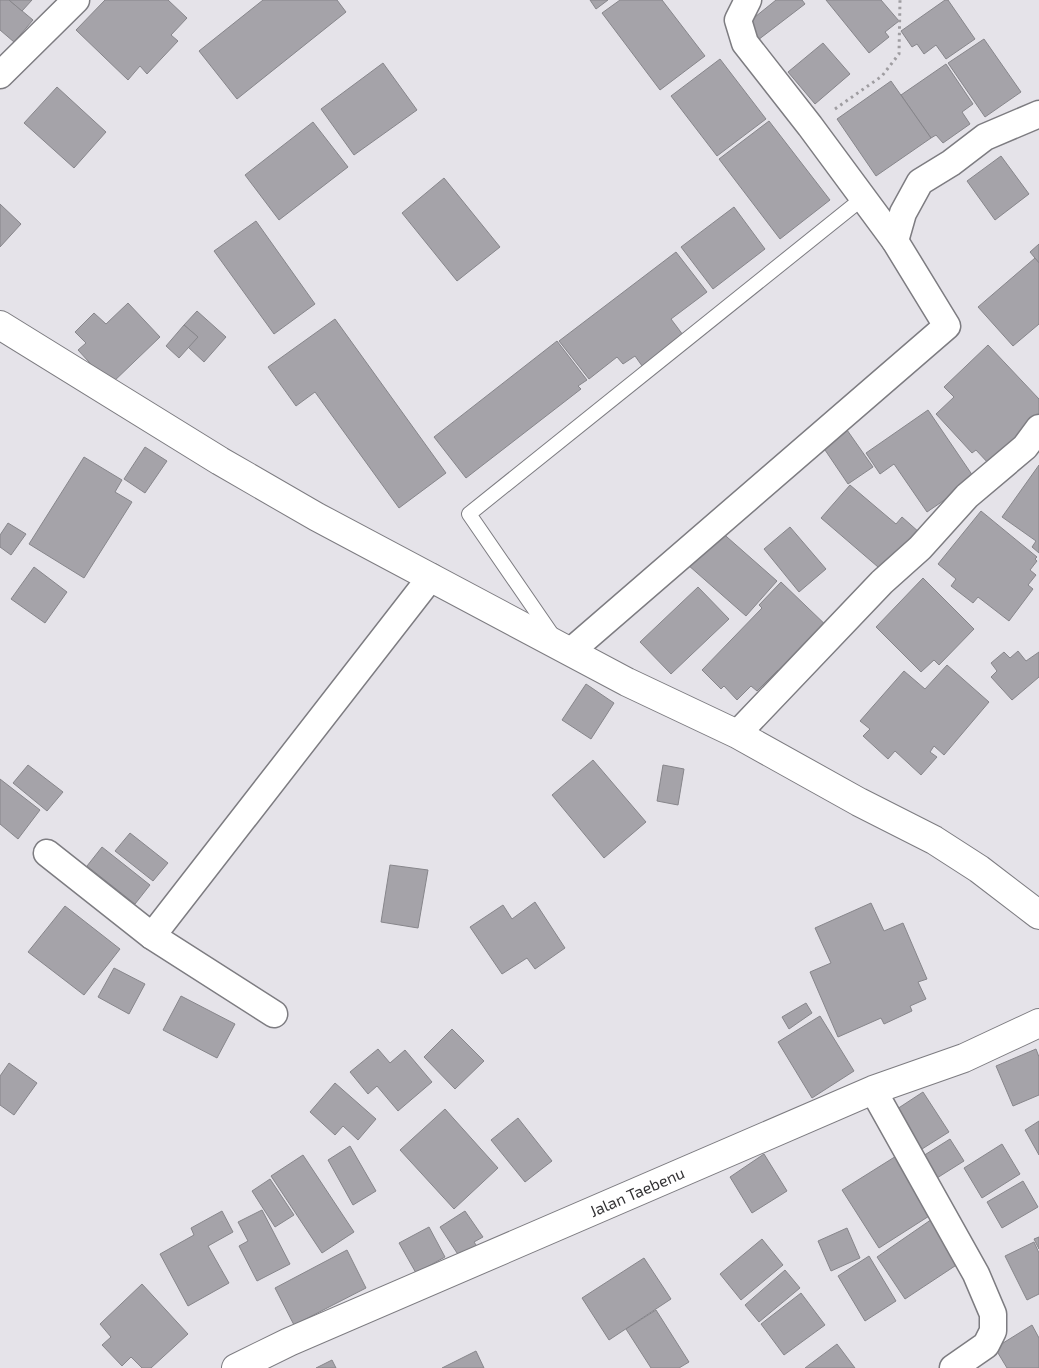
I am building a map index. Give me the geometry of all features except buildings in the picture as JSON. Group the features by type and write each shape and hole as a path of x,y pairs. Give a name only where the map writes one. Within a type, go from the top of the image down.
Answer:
{"street":[{"path":"0,75 76,0"},
{"path":"565,648 947,326 895,241 746,43 738,20 748,0"},
{"path":"895,241 903,213 920,182 951,163 985,137 1039,114"},
{"path":"0,325 228,466 317,517 627,682 737,734 859,802 934,840 979,869 1039,915"},
{"path":"737,734 882,582 920,548 967,496 1025,448 1039,428"},
{"path":"152,936 431,578"},
{"path":"47,853 152,936 274,1014"},
{"name":"Jalan Taebenu","path":"236,1368 298,1338 873,1090 964,1058 1039,1023"},
{"path":"873,1090 976,1274 992,1314 993,1331 986,1345 953,1368"}],"lane":[{"path":"565,648 470,514 863,198"}],"path":[{"path":"810,126 882,76 892,64 899,54 900,0"}]}
